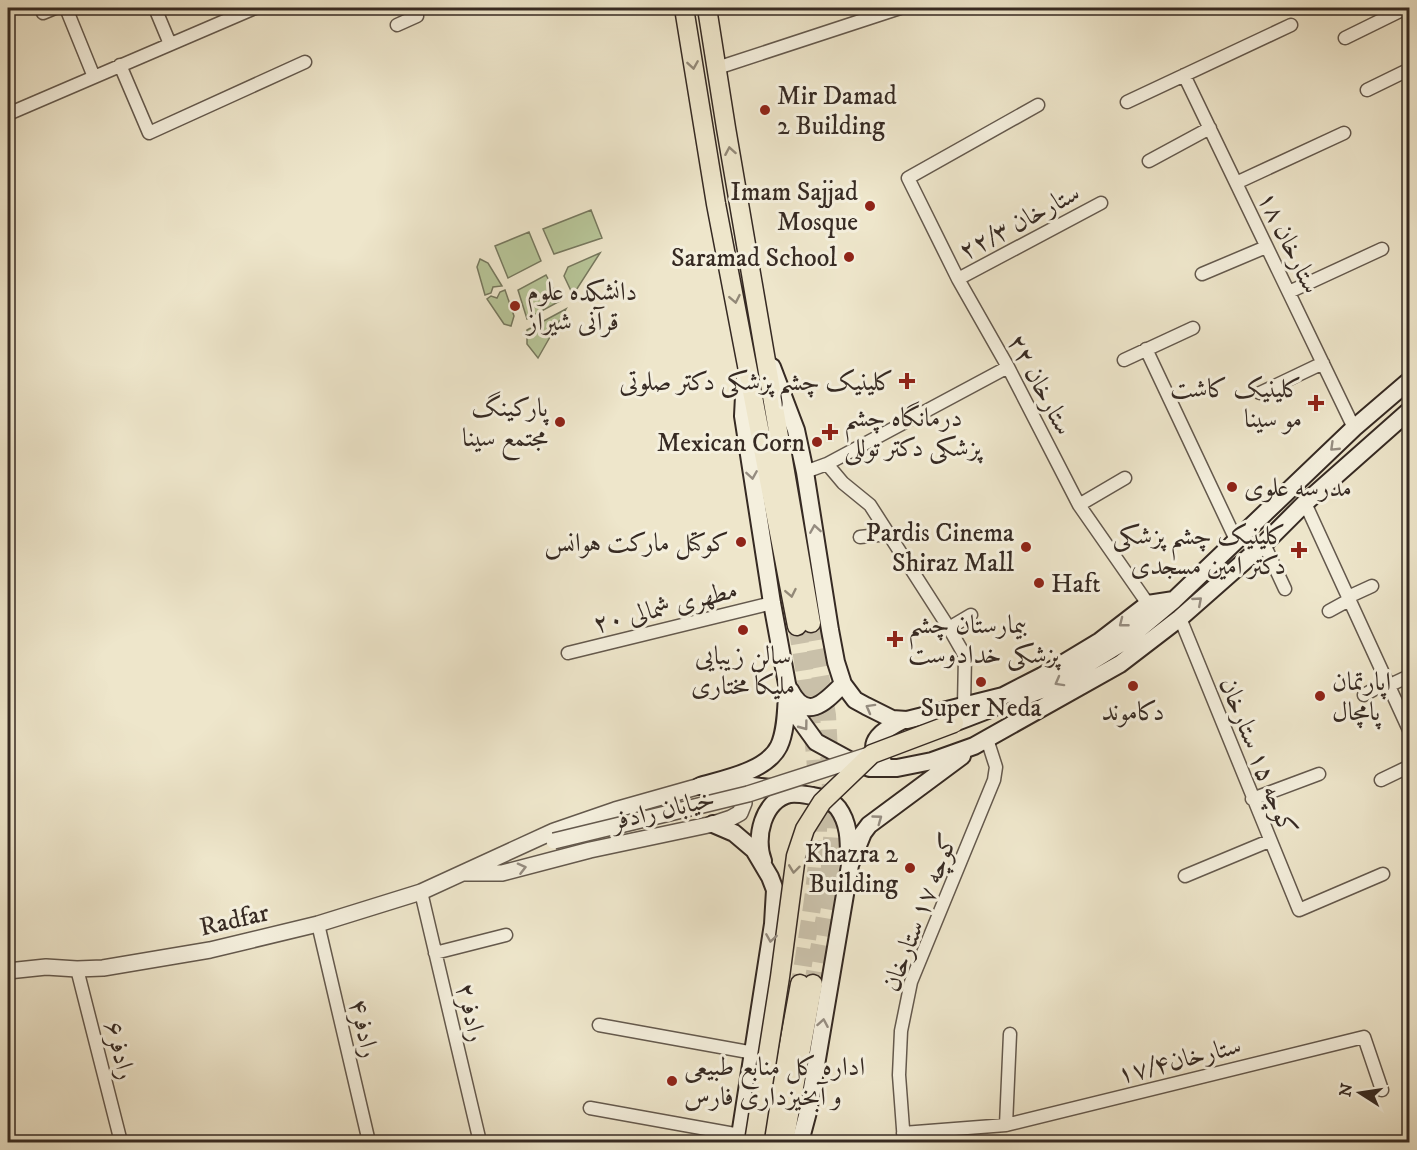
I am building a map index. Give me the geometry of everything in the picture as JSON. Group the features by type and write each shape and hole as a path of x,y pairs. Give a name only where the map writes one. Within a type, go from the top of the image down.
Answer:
{"main road":[{"path":"684,8 716,204 804,624 765,351 707,8"},
{"path":"765,351 796,430 836,662 843,684 855,700 892,719 903,720 926,717 1003,696 1100,641 1148,604 1174,600"},
{"path":"746,354 743,416 772,603 787,684 795,713 816,742 851,761 870,768 897,768 932,761 980,743"},
{"path":"745,1140 778,988 796,856 805,829 822,802 872,754 1052,686 1125,640 1174,600 1354,428 1410,380"},
{"path":"800,1143 808,1112 850,865 863,833 869,825 980,743 1120,664 1179,618 1264,544 1305,503 1410,410"},
{"path":"787,684 800,703 811,707 824,704 843,684"},
{"path":"700,786 753,769 773,754 782,737 787,684"},
{"path":"903,720 883,731 875,743 877,755 881,760 888,764 904,766"},
{"path":"700,786 752,786 827,799 836,806 848,832 850,865"},
{"path":"745,1140 754,1053 773,924 775,890 760,854 760,827 771,807 780,799 800,794"},
{"path":"713,824 734,833 754,850 770,877"},
{"path":"771,1143 806,984 784,1143"}],"street":[{"path":"43,13 55,8"},
{"path":"66,8 94,77"},
{"path":"154,8 170,44"},
{"path":"8,114 170,44 226,13 255,8"},
{"path":"397,25 417,16 414,8"},
{"path":"717,68 900,8"},
{"path":"1345,38 1406,8"},
{"path":"1127,102 1291,25"},
{"path":"120,65 149,133 305,62"},
{"path":"1367,90 1410,69"},
{"name":"۱۸ ستارخان","path":"1184,75 1354,428"},
{"name":"۲۲ ستارخان","path":"1038,105 909,178 957,279 1008,367 1079,505 1148,604"},
{"path":"1149,161 1210,129"},
{"path":"1236,183 1344,133"},
{"name":"۲۲/۳ ستارخان","path":"957,279 1101,203"},
{"path":"1202,274 1266,247"},
{"path":"1289,292 1382,249"},
{"path":"1124,360 1193,328"},
{"path":"1146,349 1236,542"},
{"path":"1260,393 1323,363"},
{"path":"805,472 827,464 1008,367"},
{"path":"827,464 843,483 870,506 965,656 964,706"},
{"path":"1079,505 1125,478"},
{"path":"1305,503 1410,732"},
{"path":"860,537 888,534"},
{"path":"1264,544 1285,589"},
{"path":"1329,611 1372,585"},
{"name":"۲۰ مطهری شمالی","path":"568,653 772,603"},
{"path":"949,628 971,615"},
{"name":"کوچه ۱۵ ستارخان","path":"1179,618 1299,910 1383,874"},
{"path":"1364,694 1407,677"},
{"name":"کوچه ۱۷ ستارخان","path":"903,1138 899,1075 902,1031 911,982 994,780 996,767 980,743"},
{"path":"464,873 554,841 748,794 872,754"},
{"path":"1381,780 1410,766"},
{"path":"1252,799 1319,774"},
{"name":"خیابان رادفر","path":"700,786 729,789 741,794 744,798 743,809 740,813 713,824 590,850 502,873 464,873 554,831 615,810 700,786"},
{"path":"1185,876 1269,841"},
{"name":"Radfar","path":"8,971 46,967 103,968 210,950 318,924 421,892 464,873"},
{"name":"رادفر۲","path":"421,892 480,1143"},
{"name":"رادفر۴","path":"318,924 369,1143"},
{"path":"435,953 506,934"},
{"name":"رادفر۶","path":"77,969 121,1143"},
{"path":"599,1025 754,1053"},
{"path":"1005,1125 1010,1034"},
{"name":"ستارخان۱۷/۴","path":"903,1138 1005,1125 1364,1036 1382,1090"},
{"path":"590,1108 745,1140"}],"green space":[{"path":"591,210 602,238 554,254 543,229"},
{"path":"529,232 541,261 508,278 495,246"},
{"path":"600,253 573,295 564,276 568,267"},
{"path":"480,259 488,263 502,286 493,287 491,293 485,295 477,267"},
{"path":"546,275 560,301 527,319 518,290"},
{"path":"505,290 514,316 511,326 504,324 487,299 491,296 497,298 500,292"},
{"path":"566,309 538,358 527,344 527,330"}],"tunnel":[{"path":"811,623 827,715 833,827 827,905 813,984"},
{"path":"797,626 812,729 818,808 818,853 800,984"}],"place":[{"name":"Mir Damad 2 Building","path":"765,110"},
{"name":"Imam Sajjad Mosque","path":"870,206"},
{"name":"Saramad School","path":"849,257"},
{"name":"دانشکده علوم قرآنی شیراز","path":"515,306"},
{"name":"کلینیک چشم پزشکی دکتر صلوتی","path":"907,381"},
{"name":"کلینیک کاشت مو سینا","path":"1316,403"},
{"name":"پارکینگ مجتمع سینا","path":"560,422"},
{"name":"درمانگاه چشم پزشكی دكتر توللی","path":"830,432"},
{"name":"Mexican Corn","path":"817,442"},
{"name":"مدرسه علوی","path":"1232,487"},
{"name":"کوکتل مارکت هوانس","path":"741,542"},
{"name":"Pardis Cinema Shiraz Mall","path":"1026,547"},
{"name":"کلینیک چشم پزشکی دکتر امین مسجدی","path":"1299,550"},
{"name":"Haft","path":"1039,583"},
{"name":"سالن زیبایی ملیکا مختاری","path":"743,630"},
{"name":"بیمارستان چشم پزشکی خدادوست","path":"895,639"},
{"name":"Super Neda","path":"981,682"},
{"name":"دکاموند","path":"1133,686"},
{"name":"اپارتمان پامچال","path":"1320,696"},
{"name":"Khazra 2 Building","path":"910,868"},
{"name":"اداره کل منابع طبیعى و آبخیزدارى فارس","path":"672,1081"}]}
